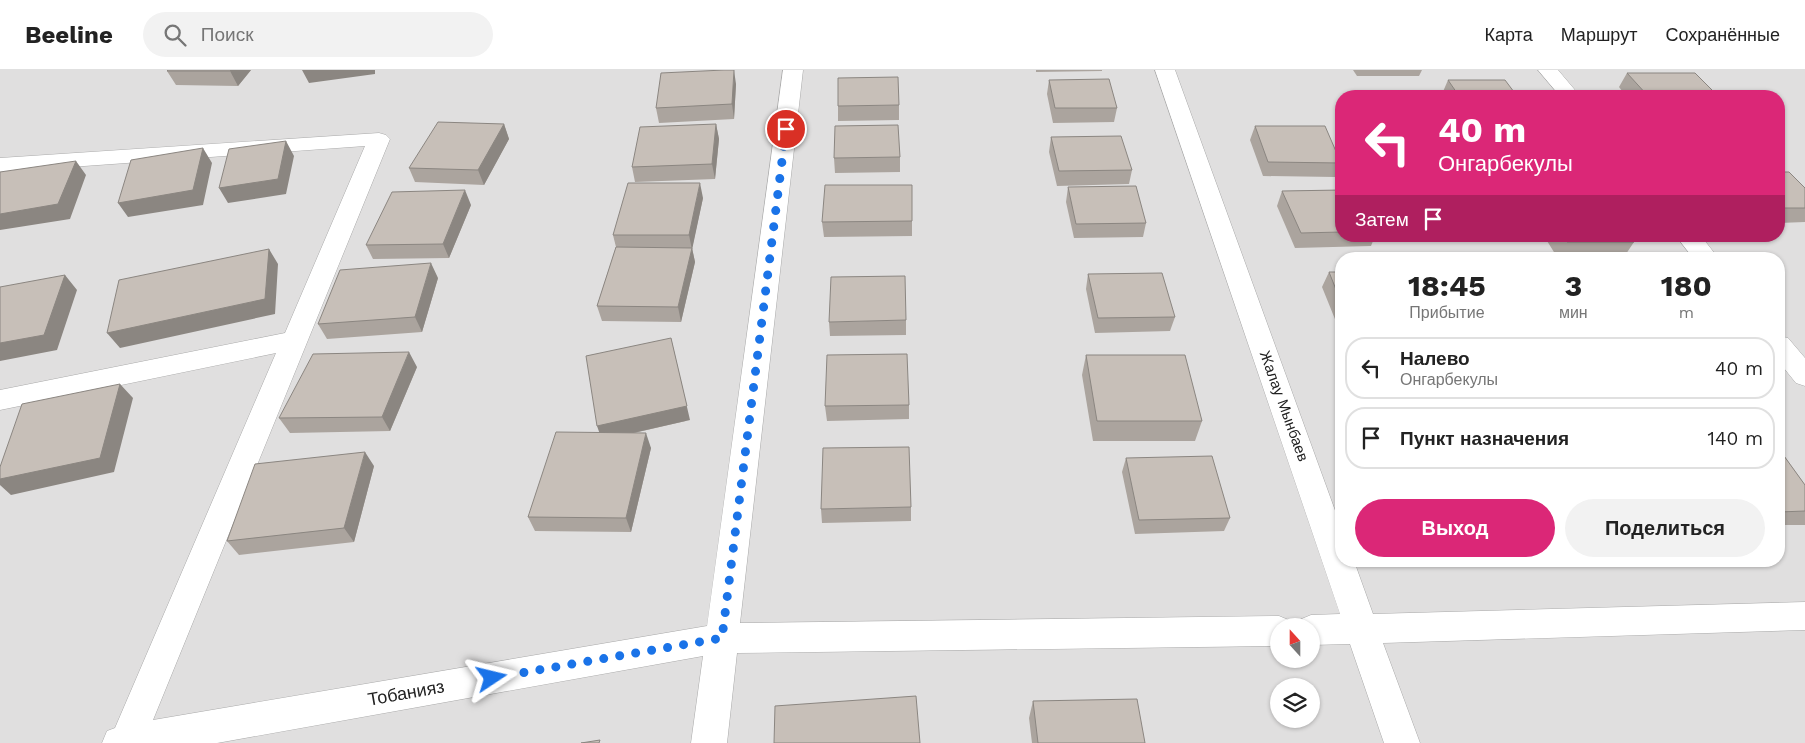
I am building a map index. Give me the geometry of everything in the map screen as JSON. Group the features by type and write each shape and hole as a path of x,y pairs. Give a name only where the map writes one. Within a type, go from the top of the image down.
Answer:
{"street":[{"path":"709,743 793,70"},
{"name":"Жалау Мынбаев","path":"1165,70 1335,551"},
{"path":"1548,70 1565,90"},
{"path":"0,165 379,139 123,742"},
{"path":"1693,242 1701,252"},
{"path":"0,400 294,340"},
{"path":"1785,352 1805,376"},
{"name":"Жалау Мынбаев","path":"1341,567 1402,743"},
{"path":"1320,630 1805,616"},
{"name":"Тобанияз","path":"123,742 722,638 1270,631"}],"shaded area":[{"path":"0,70 1805,70 1805,743 0,743"}],"building":[{"path":"168,70 231,70 167,71"},
{"path":"734,70 732,104 656,108 661,73"},
{"path":"1627,73 1695,73 1712,90 1643,90"},
{"path":"898,77 899,105 838,106 838,78"},
{"path":"1109,79 1117,108 1055,108 1049,80"},
{"path":"1448,80 1505,80 1512,90 1455,90"},
{"path":"438,122 504,124 478,170 409,168"},
{"path":"716,124 712,164 632,167 640,127"},
{"path":"898,125 900,157 834,158 835,126"},
{"path":"1255,126 1325,126 1335,149 1335,163 1268,162"},
{"path":"1121,136 1132,170 1059,171 1051,137"},
{"path":"286,141 278,179 219,188 229,149"},
{"path":"203,148 193,190 118,203 131,160"},
{"path":"76,161 58,204 0,214 0,172"},
{"path":"1785,172 1789,172 1805,188 1805,208 1785,208"},
{"path":"628,183 700,183 689,235 613,235"},
{"path":"825,185 912,185 912,221 822,222"},
{"path":"1136,186 1146,223 1076,224 1068,187"},
{"path":"465,190 443,244 366,245 392,192"},
{"path":"1335,190 1335,232 1301,233 1282,191"},
{"path":"616,247 692,248 678,307 597,306"},
{"path":"269,249 265,299 107,333 119,280"},
{"path":"431,263 415,317 318,324 340,270"},
{"path":"1329,272 1335,272 1335,287"},
{"path":"1162,273 1175,317 1098,318 1088,274"},
{"path":"65,275 44,335 0,343 0,287"},
{"path":"905,276 906,320 829,322 831,277"},
{"path":"671,338 687,406 597,426 586,356"},
{"path":"409,352 382,417 279,418 313,354"},
{"path":"907,354 909,405 825,406 827,355"},
{"path":"1086,355 1185,355 1202,421 1097,421"},
{"path":"120,384 100,458 0,479 0,467 22,404"},
{"path":"556,432 646,433 626,518 528,517"},
{"path":"909,447 911,507 821,509 823,448"},
{"path":"365,452 344,528 227,541 255,464"},
{"path":"1212,456 1230,518 1139,520 1126,458"},
{"path":"1785,457 1805,485 1805,511 1785,512"},
{"path":"916,696 920,743 774,743 775,706"},
{"path":"1137,699 1145,743 1038,743 1033,701"},
{"path":"600,740 599,743 581,743"}],"route":[{"path":"492,678 722,638 786,129"}]}
